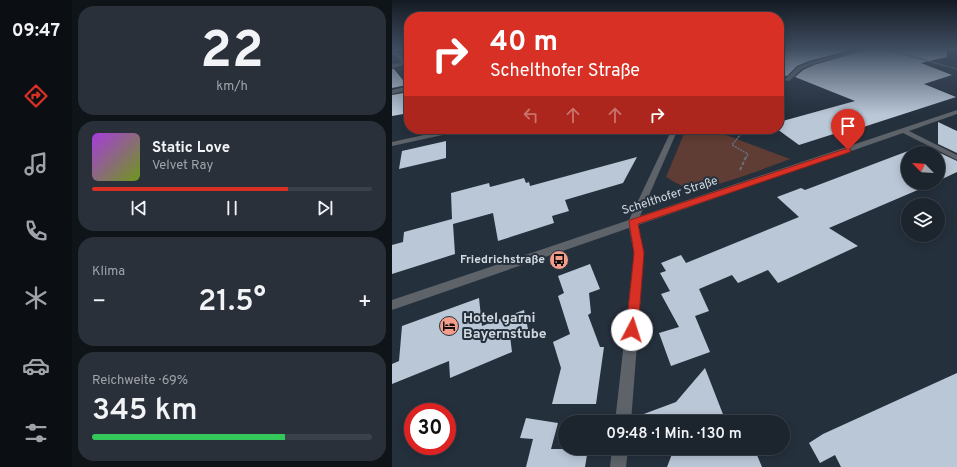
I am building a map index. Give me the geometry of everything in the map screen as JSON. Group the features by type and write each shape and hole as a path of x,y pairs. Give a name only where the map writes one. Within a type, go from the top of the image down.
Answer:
{"street":[{"path":"787,80 796,72"},
{"path":"392,92 404,89"},
{"name":"Schelthofer Straße","path":"392,305 633,222 750,184 957,112"},
{"path":"904,131 957,158"},
{"path":"392,144 433,134"},
{"path":"624,415 639,253 633,222 673,134"},
{"path":"618,467 619,455"}],"path":[{"path":"741,134 732,145 748,154 739,172 750,184"}],"shaded area":[{"path":"684,134 723,134 790,159 725,182 700,188 685,187 666,177"}],"building":[{"path":"392,72 396,72 404,81 404,86 392,88"},
{"path":"784,72 791,72 787,76 784,75"},
{"path":"801,72 944,72 952,75 924,84 956,97 848,132 846,130 799,145 784,134 784,121 855,101 795,77"},
{"path":"404,93 404,114 392,116 392,95"},
{"path":"938,122 957,131 957,153 938,144"},
{"path":"446,141 446,158 399,169 402,151"},
{"path":"901,154 901,190 918,190 829,228 858,246 787,279 778,283 768,270 738,283 732,275 699,289 709,311 695,316 710,352 671,366 659,333 679,327 661,294 670,291 660,273 666,271 661,263 681,255 686,263 799,217 777,197 801,188 805,190"},
{"path":"945,155 957,161 957,172 945,178"},
{"path":"637,157 623,183 565,200 569,211 552,216 554,223 498,241 493,213 453,224 455,254 392,274 392,245 403,242 404,232 452,219 451,193 489,183 490,187 524,178 526,183 529,182 530,186"},
{"path":"590,264 600,289 589,293 591,313 588,315 600,347 604,347 596,404 552,404 561,368 553,342 570,334 558,296 564,293 558,276"},
{"path":"479,298 482,326 524,310 528,329 510,336 512,352 450,378 449,361 392,384 392,364 399,361 402,326"},
{"path":"705,368 723,415 641,415 676,402"},
{"path":"957,373 957,467 841,467 835,455 820,463 809,443 823,434"},
{"path":"526,418 558,423 551,449 558,449 558,455 587,455 585,467 526,467 533,439 520,438"},
{"path":"672,455 757,455 762,467 667,467"}],"place":[{"name":"Friedrichstraße","path":"559,260"},
{"name":"Hotel garni Bayernstube","path":"449,326"}],"route":[{"path":"632,330 639,253 633,222 848,150"}]}
